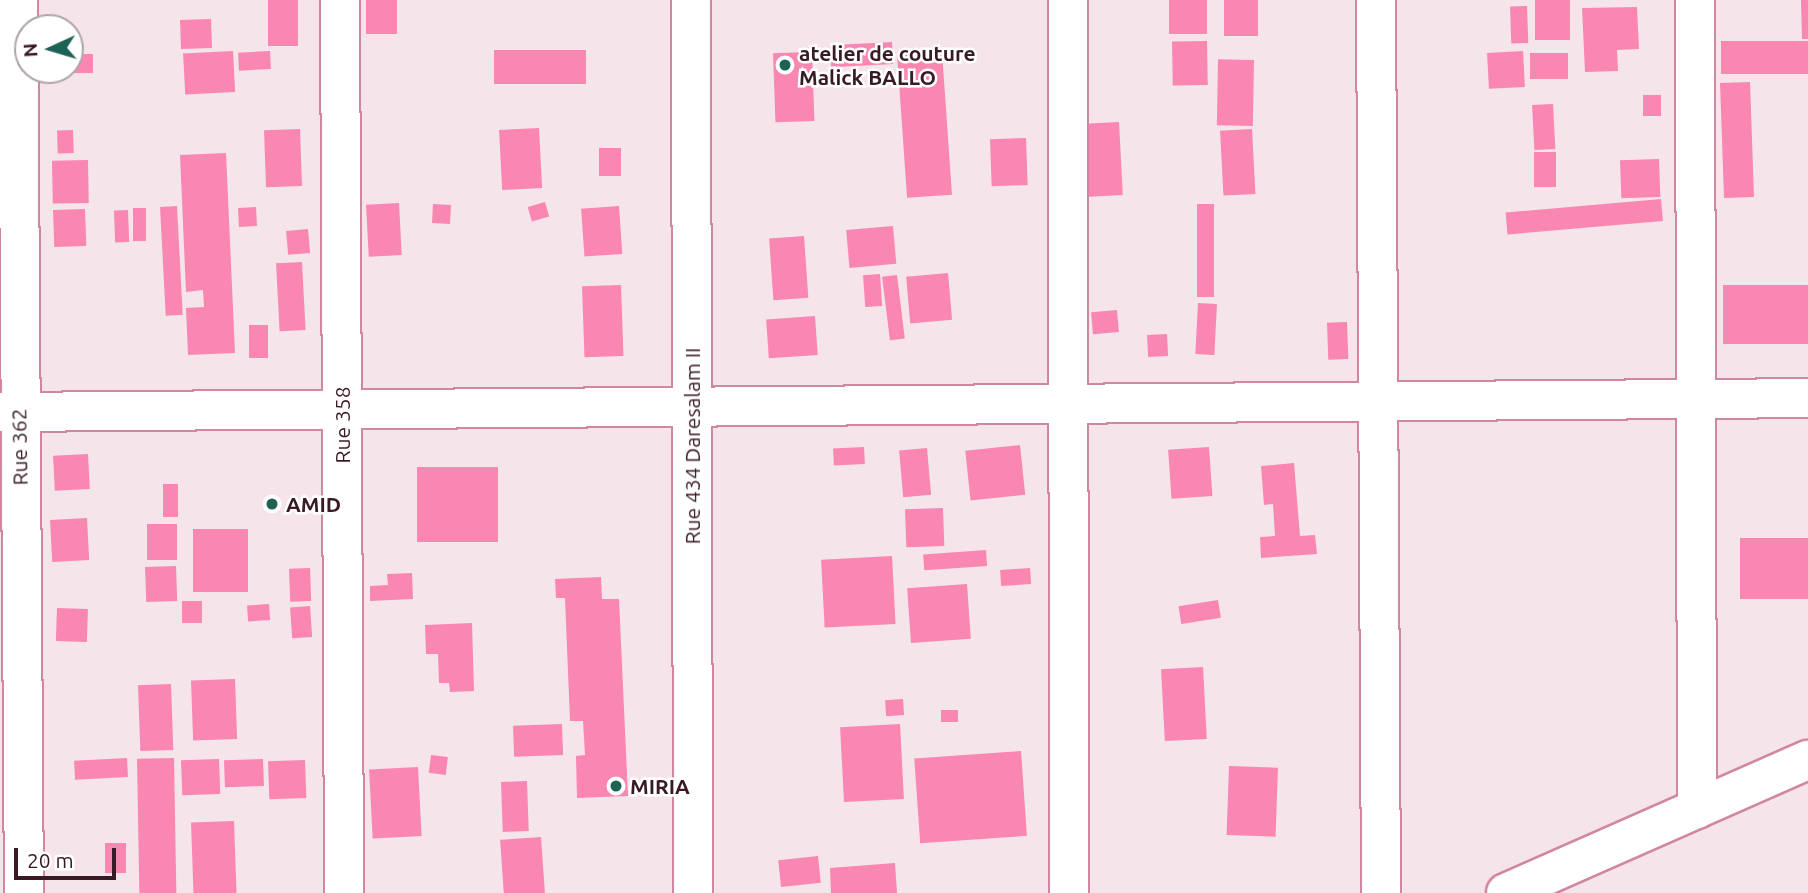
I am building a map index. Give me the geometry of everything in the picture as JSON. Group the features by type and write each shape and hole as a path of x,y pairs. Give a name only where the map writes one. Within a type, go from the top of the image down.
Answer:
{"street":[{"name":"Rue 362","path":"18,0 9,412 24,893"},
{"name":"Rue 358","path":"340,0 344,893"},
{"name":"Rue 434 Daresalam II","path":"691,0 693,893"},
{"path":"1068,0 1069,893"},
{"path":"1376,0 1381,893"},
{"path":"1695,0 1697,809"},
{"path":"9,412 1808,398"},
{"path":"1506,893 1808,760"}],"building":[{"path":"268,0 298,0 298,46 268,46"},
{"path":"366,0 397,0 397,34 366,34"},
{"path":"1169,0 1207,0 1207,34 1169,34"},
{"path":"1224,0 1258,0 1258,36 1224,36"},
{"path":"1535,0 1570,0 1570,40 1535,40"},
{"path":"1801,0 1808,0 1808,39 1802,39"},
{"path":"1527,6 1528,43 1511,44 1510,7"},
{"path":"1637,7 1639,49 1617,50 1618,71 1585,72 1582,8"},
{"path":"211,19 212,48 181,49 180,20"},
{"path":"1207,41 1208,85 1173,86 1172,42"},
{"path":"1721,41 1808,41 1808,74 1721,74"},
{"path":"892,42 893,64 831,67 830,45"},
{"path":"494,50 586,50 586,84 494,84"},
{"path":"233,51 235,92 185,95 183,54"},
{"path":"270,51 271,69 239,71 238,53"},
{"path":"1523,51 1525,87 1489,89 1487,53"},
{"path":"812,52 814,121 775,122 773,53"},
{"path":"942,52 952,195 907,198 897,55"},
{"path":"1530,53 1568,53 1568,79 1530,79"},
{"path":"84,54 93,54 93,73 84,73"},
{"path":"1218,59 1254,60 1253,126 1217,125"},
{"path":"1750,82 1754,197 1724,198 1720,83"},
{"path":"1643,95 1661,95 1661,116 1643,116"},
{"path":"1553,104 1555,149 1534,150 1532,105"},
{"path":"1119,122 1123,195 1089,197 1085,124"},
{"path":"539,128 542,188 502,190 499,130"},
{"path":"300,129 302,186 266,187 264,130"},
{"path":"1252,129 1255,194 1223,196 1220,131"},
{"path":"73,130 74,153 58,154 57,131"},
{"path":"1026,138 1028,185 992,186 990,139"},
{"path":"599,148 621,148 621,176 599,176"},
{"path":"1534,152 1556,152 1556,187 1534,187"},
{"path":"226,153 235,353 188,355 186,308 204,307 203,290 186,292 180,155"},
{"path":"1659,159 1660,197 1621,198 1620,160"},
{"path":"88,160 89,203 53,204 52,161"},
{"path":"1661,199 1663,221 1508,235 1506,213"},
{"path":"545,202 549,216 532,221 528,207"},
{"path":"399,203 402,255 369,257 366,205"},
{"path":"433,204 451,205 450,224 432,223"},
{"path":"1197,204 1214,204 1214,297 1197,297"},
{"path":"177,206 183,315 166,316 160,207"},
{"path":"619,206 622,254 584,257 581,209"},
{"path":"256,207 257,226 239,227 238,208"},
{"path":"133,208 146,208 146,241 133,241"},
{"path":"85,209 86,246 54,247 53,210"},
{"path":"114,210 128,210 129,242 115,242"},
{"path":"893,226 896,264 849,268 846,230"},
{"path":"308,229 310,253 288,255 286,231"},
{"path":"804,236 808,298 773,300 769,238"},
{"path":"302,262 306,330 280,331 276,263"},
{"path":"948,273 952,320 910,323 906,277"},
{"path":"880,274 882,306 865,307 863,275"},
{"path":"897,275 905,339 890,340 882,277"},
{"path":"621,285 623,356 585,357 582,286"},
{"path":"1723,285 1808,285 1808,344 1723,344"},
{"path":"1198,303 1217,304 1214,355 1195,354"},
{"path":"1117,310 1119,332 1093,334 1091,312"},
{"path":"815,316 818,355 769,358 766,319"},
{"path":"1347,322 1348,359 1328,360 1327,323"},
{"path":"249,325 268,325 268,358 249,358"},
{"path":"1167,334 1168,356 1148,357 1147,335"},
{"path":"1020,445 1025,495 971,500 965,451"},
{"path":"864,447 865,464 834,466 833,449"},
{"path":"1209,447 1212,496 1172,499 1168,450"},
{"path":"927,448 931,495 903,497 899,450"},
{"path":"88,454 90,489 55,491 53,456"},
{"path":"1294,463 1300,536 1315,535 1317,554 1261,558 1260,537 1275,536 1273,504 1264,505 1261,466"},
{"path":"417,467 498,467 498,542 417,542"},
{"path":"163,484 178,484 178,517 163,517"},
{"path":"943,508 944,546 906,547 905,509"},
{"path":"87,518 89,560 52,562 50,520"},
{"path":"147,524 177,524 177,560 147,560"},
{"path":"193,529 248,529 248,592 193,592"},
{"path":"1740,538 1808,538 1808,599 1740,599"},
{"path":"986,550 987,566 924,570 923,554"},
{"path":"892,556 896,624 825,628 821,560"},
{"path":"176,566 177,601 146,602 145,567"},
{"path":"310,568 311,601 290,602 289,569"},
{"path":"1030,568 1031,584 1001,586 1000,570"},
{"path":"412,573 413,599 370,601 370,586 388,585 387,574"},
{"path":"601,577 602,599 619,599 628,796 577,798 576,756 585,755 583,721 570,721 565,598 556,598 555,579"},
{"path":"967,584 971,639 911,643 907,588"},
{"path":"1218,600 1221,618 1181,624 1178,606"},
{"path":"182,601 202,601 202,623 182,623"},
{"path":"269,604 270,620 248,621 247,606"},
{"path":"310,606 312,637 292,638 290,607"},
{"path":"57,608 88,609 87,642 56,641"},
{"path":"472,623 474,691 450,692 449,683 439,683 438,654 426,654 425,625"},
{"path":"1203,667 1207,739 1165,741 1161,669"},
{"path":"235,679 237,739 193,740 191,681"},
{"path":"171,684 173,750 140,751 138,685"},
{"path":"903,699 904,715 886,716 885,700"},
{"path":"941,710 958,710 958,722 941,722"},
{"path":"562,724 563,755 514,757 513,726"},
{"path":"900,724 904,799 844,802 840,727"},
{"path":"1021,751 1027,836 920,843 914,758"},
{"path":"431,755 448,757 446,775 429,773"},
{"path":"127,758 128,777 75,780 74,761"},
{"path":"174,758 176,893 139,893 137,759"},
{"path":"219,759 220,794 182,795 181,760"},
{"path":"263,759 264,786 225,787 224,760"},
{"path":"305,760 306,798 269,799 268,761"},
{"path":"1229,766 1278,768 1276,837 1227,835"},
{"path":"418,767 422,836 373,838 369,770"},
{"path":"527,781 529,831 503,832 501,782"},
{"path":"234,821 237,893 193,893 191,823"},
{"path":"541,837 545,893 504,893 500,840"},
{"path":"105,843 126,843 126,873 105,873"},
{"path":"818,856 821,883 781,887 778,860"},
{"path":"895,863 897,893 831,893 830,868"}],"place":[{"name":"atelier de couture Malick BALLO","path":"785,65"},
{"name":"AMID","path":"272,504"},
{"name":"MIRIA","path":"616,786"}]}
